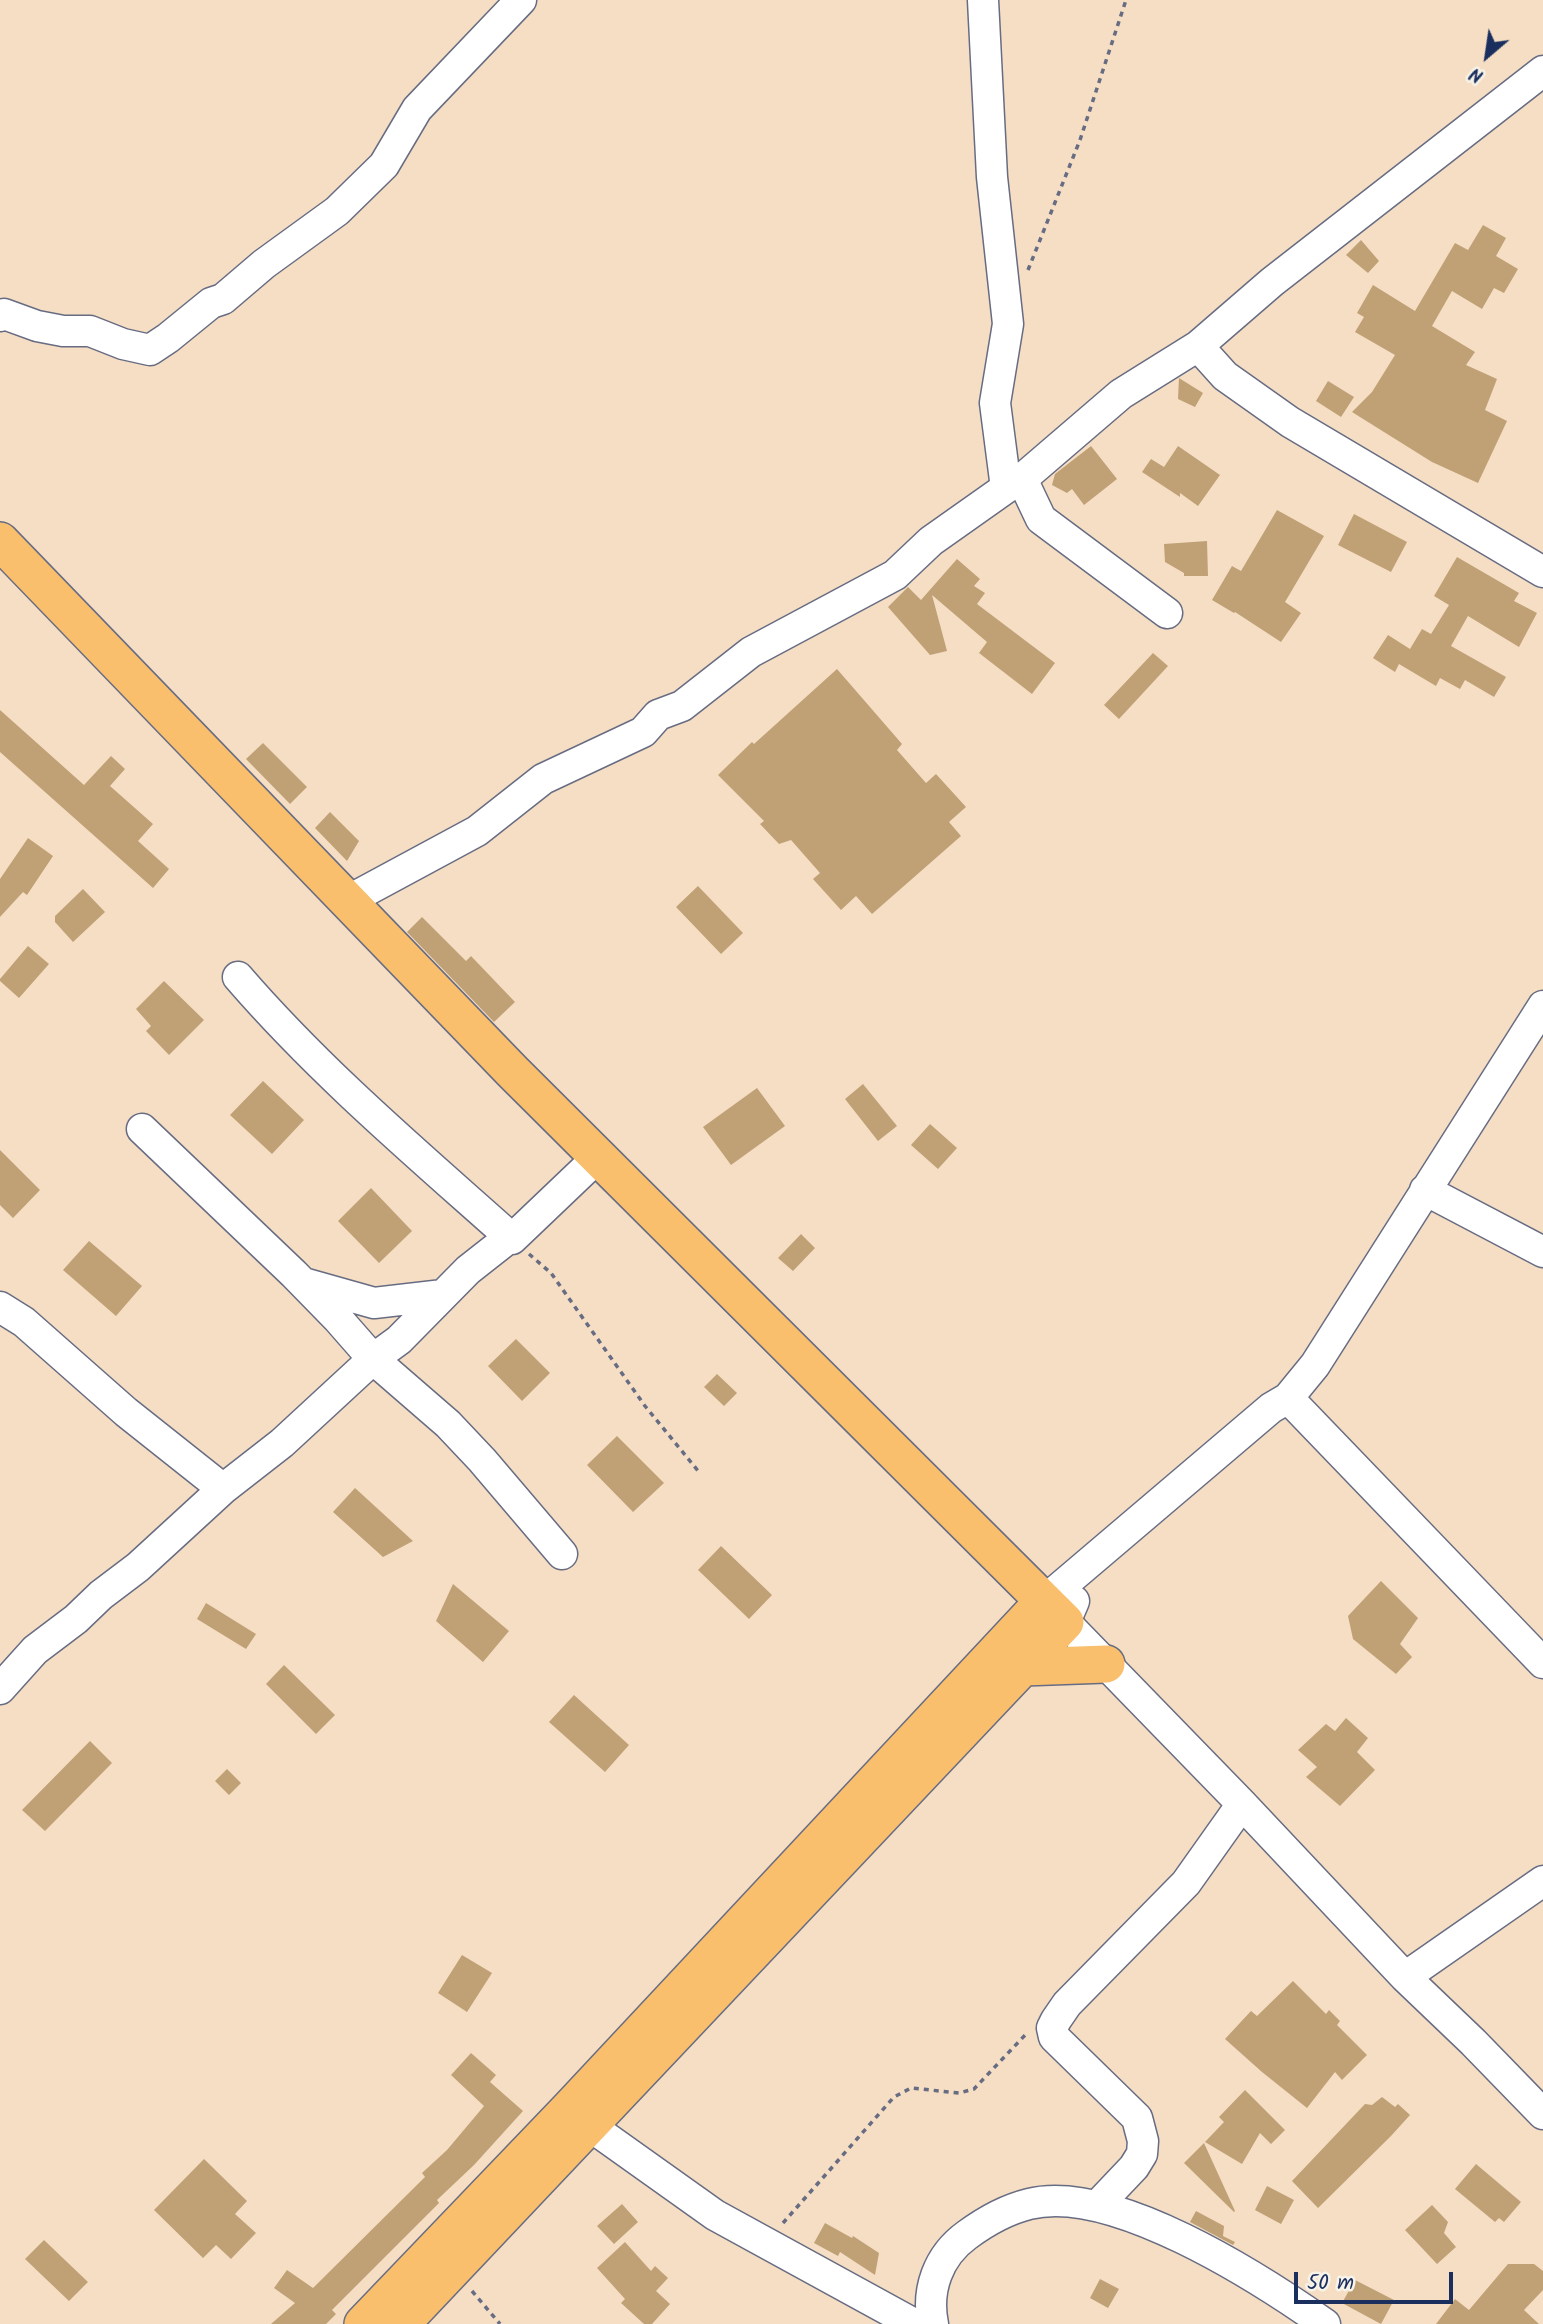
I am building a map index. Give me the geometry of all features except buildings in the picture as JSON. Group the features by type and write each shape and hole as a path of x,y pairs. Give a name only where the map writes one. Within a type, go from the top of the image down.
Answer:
{"main road":[{"path":"0,541 512,1071 1055,1612 685,2004 363,2324"},
{"path":"1009,1566 1013,1656"},
{"path":"1013,1656 1106,1664"},
{"path":"401,2324 590,2126 685,2004"}],"street":[{"path":"0,316 4,314 37,326 63,331 90,331 123,344 150,350 211,303 223,299 264,264 337,211 384,165 417,109 521,0"},
{"path":"984,0 992,177 1008,324 995,402 1014,483 1041,519 1167,613"},
{"path":"349,900 477,831 543,779 643,732 658,715 682,706 751,652 895,575 931,541 1014,483 1121,394 1198,346 1272,282 1543,71"},
{"path":"1198,346 1225,376 1290,422 1543,572"},
{"path":"238,977 302,1046 511,1238"},
{"path":"1543,1006 1315,1364 1288,1398 1271,1408 1090,1562 1055,1612 1405,1977 1543,2114"},
{"path":"142,1129 303,1282 373,1359 447,1424 482,1460 562,1554"},
{"path":"0,1689 35,1650 138,1567 223,1489 282,1443 373,1359 399,1340 468,1270 511,1238 598,1157"},
{"path":"1425,1191 1543,1252"},
{"path":"303,1282 374,1303 443,1295"},
{"path":"0,1307 24,1322 126,1412 223,1489"},
{"path":"1288,1398 1543,1663"},
{"path":"1097,2206 1134,2167 1142,2154 1143,2141 1137,2118 1054,2037 1052,2028 1067,2004 1186,1883 1242,1804"},
{"path":"1405,1977 1543,1881"},
{"path":"590,2126 716,2216 914,2324"},
{"path":"933,2324 929,2295 940,2266 957,2242 989,2218 1030,2203 1076,2202 1117,2210 1170,2233 1273,2288 1325,2324"}],"path":[{"path":"1024,280 1080,140 1126,0"},
{"path":"511,1238 551,1273 645,1406 699,1472"},
{"path":"765,2243 894,2097 911,2088 959,2093 974,2089 1026,2033 1038,2028 1052,2028"},
{"path":"454,2269 499,2324"}]}
